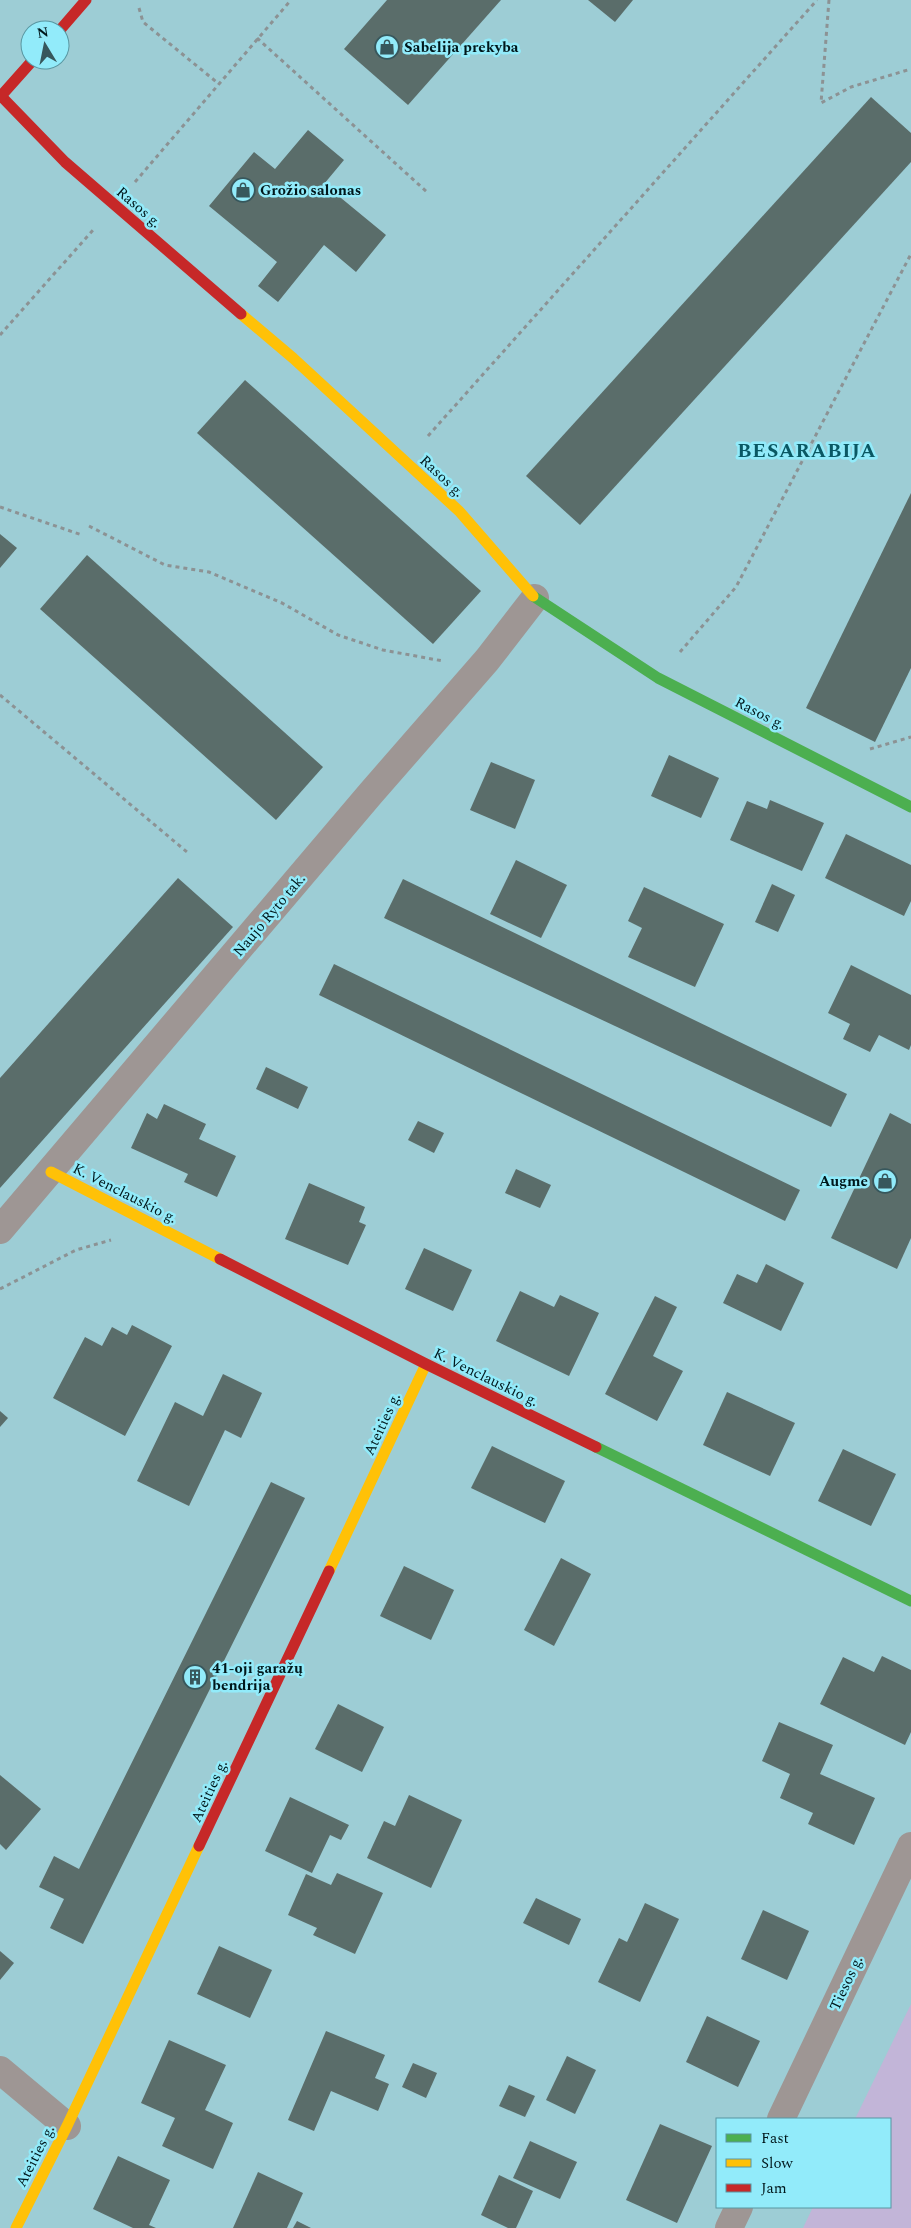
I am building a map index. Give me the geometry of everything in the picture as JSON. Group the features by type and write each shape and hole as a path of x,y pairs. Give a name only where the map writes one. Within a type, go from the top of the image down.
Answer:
{"main road":[{"path":"69,20 86,0"},
{"path":"0,96 24,70"},
{"name":"Rasos g.","path":"0,96 65,162 293,358 459,511 535,598 658,678 911,807"},
{"name":"K. Venclauskio g.","path":"51,1172 426,1364 911,1601"},
{"name":"Ateities g.","path":"16,2228 68,2126 426,1364"}],"street":[{"name":"Naujo Ryto tak.","path":"0,1230 487,660 535,598"},
{"name":"Tiesos g.","path":"781,2118 911,1846"},
{"path":"0,2070 68,2126"},
{"path":"729,2228 739,2208"}],"path":[{"path":"0,335 291,0"},
{"path":"405,462 817,0"},
{"path":"829,0 821,103 851,87 911,69"},
{"path":"139,8 143,22 219,84"},
{"path":"257,38 427,192"},
{"path":"658,678 736,587 911,254"},
{"path":"0,507 82,535"},
{"path":"89,526 165,565 209,572 282,603 338,635 384,650 460,663 487,660"},
{"path":"0,695 187,852"},
{"path":"0,1289 76,1250 156,1226"}],"shaded area":[{"path":"911,2004 911,2228 803,2228 813,2208 891,2208 891,2118 855,2118"}],"building":[{"path":"387,0 501,0 408,105 344,49"},
{"path":"588,0 633,0 615,22"},
{"path":"871,97 911,133 911,162 580,525 526,476"},
{"path":"308,130 344,160 324,184 386,235 356,272 324,245 278,302 258,286 277,262 209,206 254,152 275,169"},
{"path":"245,380 481,591 433,644 197,433"},
{"path":"911,493 911,668 875,742 806,708"},
{"path":"0,534 17,548 0,568"},
{"path":"87,555 323,767 276,820 40,609"},
{"path":"669,755 719,778 701,818 651,796"},
{"path":"491,762 535,780 515,829 470,810"},
{"path":"770,800 824,823 802,871 730,840 747,801 767,809"},
{"path":"846,834 911,865 911,901 904,916 825,878"},
{"path":"516,860 567,885 541,938 490,914"},
{"path":"178,878 233,927 0,1188 0,1078"},
{"path":"403,879 847,1094 831,1127 384,918"},
{"path":"772,884 795,895 778,932 755,922"},
{"path":"644,887 724,924 695,987 628,957 642,928 628,921"},
{"path":"334,964 800,1190 785,1221 319,995"},
{"path":"851,965 911,995 911,1045 909,1050 879,1035 870,1052 843,1039 850,1024 828,1013"},
{"path":"266,1067 308,1087 298,1109 256,1089"},
{"path":"164,1104 206,1124 199,1139 236,1156 217,1197 184,1182 188,1174 131,1148 147,1113 157,1119"},
{"name":"Augme","path":"890,1113 911,1124 911,1238 897,1269 831,1238"},
{"path":"418,1121 444,1133 434,1153 408,1140"},
{"path":"516,1169 551,1185 540,1208 505,1193"},
{"path":"309,1183 365,1207 359,1222 366,1225 348,1265 285,1239"},
{"path":"424,1248 472,1270 453,1311 405,1289"},
{"path":"766,1264 804,1283 781,1331 723,1303 737,1274 757,1283"},
{"path":"520,1291 554,1307 560,1295 599,1313 569,1376 496,1341"},
{"path":"655,1296 677,1307 653,1356 683,1371 657,1421 605,1394"},
{"path":"132,1325 172,1346 125,1436 53,1398 85,1337 102,1346 112,1327 127,1335"},
{"path":"223,1374 262,1393 241,1438 225,1430 189,1506 137,1481 175,1402 203,1416"},
{"path":"727,1392 795,1423 770,1476 703,1445"},
{"path":"0,1411 8,1418 0,1427"},
{"path":"492,1446 565,1481 545,1523 471,1488"},
{"path":"843,1449 896,1474 871,1526 818,1501"},
{"name":"41-oji garažų bendrija","path":"271,1482 305,1498 83,1944 50,1928 64,1899 39,1887 54,1856 79,1869"},
{"path":"561,1558 591,1574 554,1646 524,1630"},
{"path":"404,1566 454,1590 431,1640 380,1616"},
{"path":"882,1656 911,1670 911,1732 905,1745 820,1704 843,1657 874,1672"},
{"path":"338,1704 384,1727 362,1772 315,1749"},
{"path":"779,1722 833,1745 820,1774 875,1798 854,1845 808,1824 813,1813 780,1798 790,1774 762,1761"},
{"path":"0,1775 41,1809 6,1850 0,1844"},
{"path":"409,1795 462,1820 431,1888 367,1858 384,1821 395,1826"},
{"path":"290,1797 349,1825 341,1840 330,1835 312,1873 265,1851"},
{"path":"337,1873 383,1893 355,1954 313,1935 317,1928 288,1915 306,1874 331,1885"},
{"path":"536,1898 581,1919 569,1945 523,1923"},
{"path":"645,1903 679,1919 640,2002 598,1982 619,1938 627,1942"},
{"path":"763,1910 809,1931 787,1980 741,1959"},
{"path":"219,1946 272,1970 250,2018 197,1994"},
{"path":"0,1951 14,1963 0,1980"},
{"path":"707,2016 760,2041 738,2087 686,2062"},
{"path":"326,2031 385,2055 375,2078 389,2084 378,2111 331,2091 314,2131 288,2120"},
{"path":"169,2040 226,2065 205,2110 233,2123 213,2169 162,2146 175,2118 141,2103"},
{"path":"567,2056 596,2070 575,2114 546,2100"},
{"path":"413,2063 437,2073 426,2098 402,2087"},
{"path":"509,2085 535,2096 525,2117 499,2106"},
{"path":"660,2124 712,2146 677,2223 626,2200"},
{"path":"530,2141 577,2162 560,2199 513,2178"},
{"path":"118,2156 170,2180 149,2225 156,2228 133,2228 93,2209"},
{"path":"258,2172 303,2193 287,2228 233,2228"},
{"path":"499,2175 533,2191 516,2228 508,2228 481,2215"},
{"path":"297,2221 311,2228 293,2228"}],"traffic: fast":[{"path":"533,596 658,678 911,807"},
{"path":"596,1447 911,1601"}],"traffic: slow":[{"path":"241,314 293,358 459,511 533,596"},
{"path":"51,1172 220,1259"},
{"path":"329,1571 426,1364"},
{"path":"16,2228 67,2126 199,1846"}],"traffic: jam":[{"path":"69,20 86,0"},
{"path":"0,97 24,70"},
{"path":"1,96 65,162 241,314"},
{"path":"220,1259 426,1364 596,1447"},
{"path":"199,1846 329,1571"}],"place":[{"name":"Sabelija prekyba","path":"387,47"},
{"name":"Grožio salonas","path":"243,190"},
{"name":"Augme","path":"885,1181"},
{"name":"41-oji garažų bendrija","path":"195,1677"}],"district":[{"name":"BESARABIJA","path":"807,450"}]}
